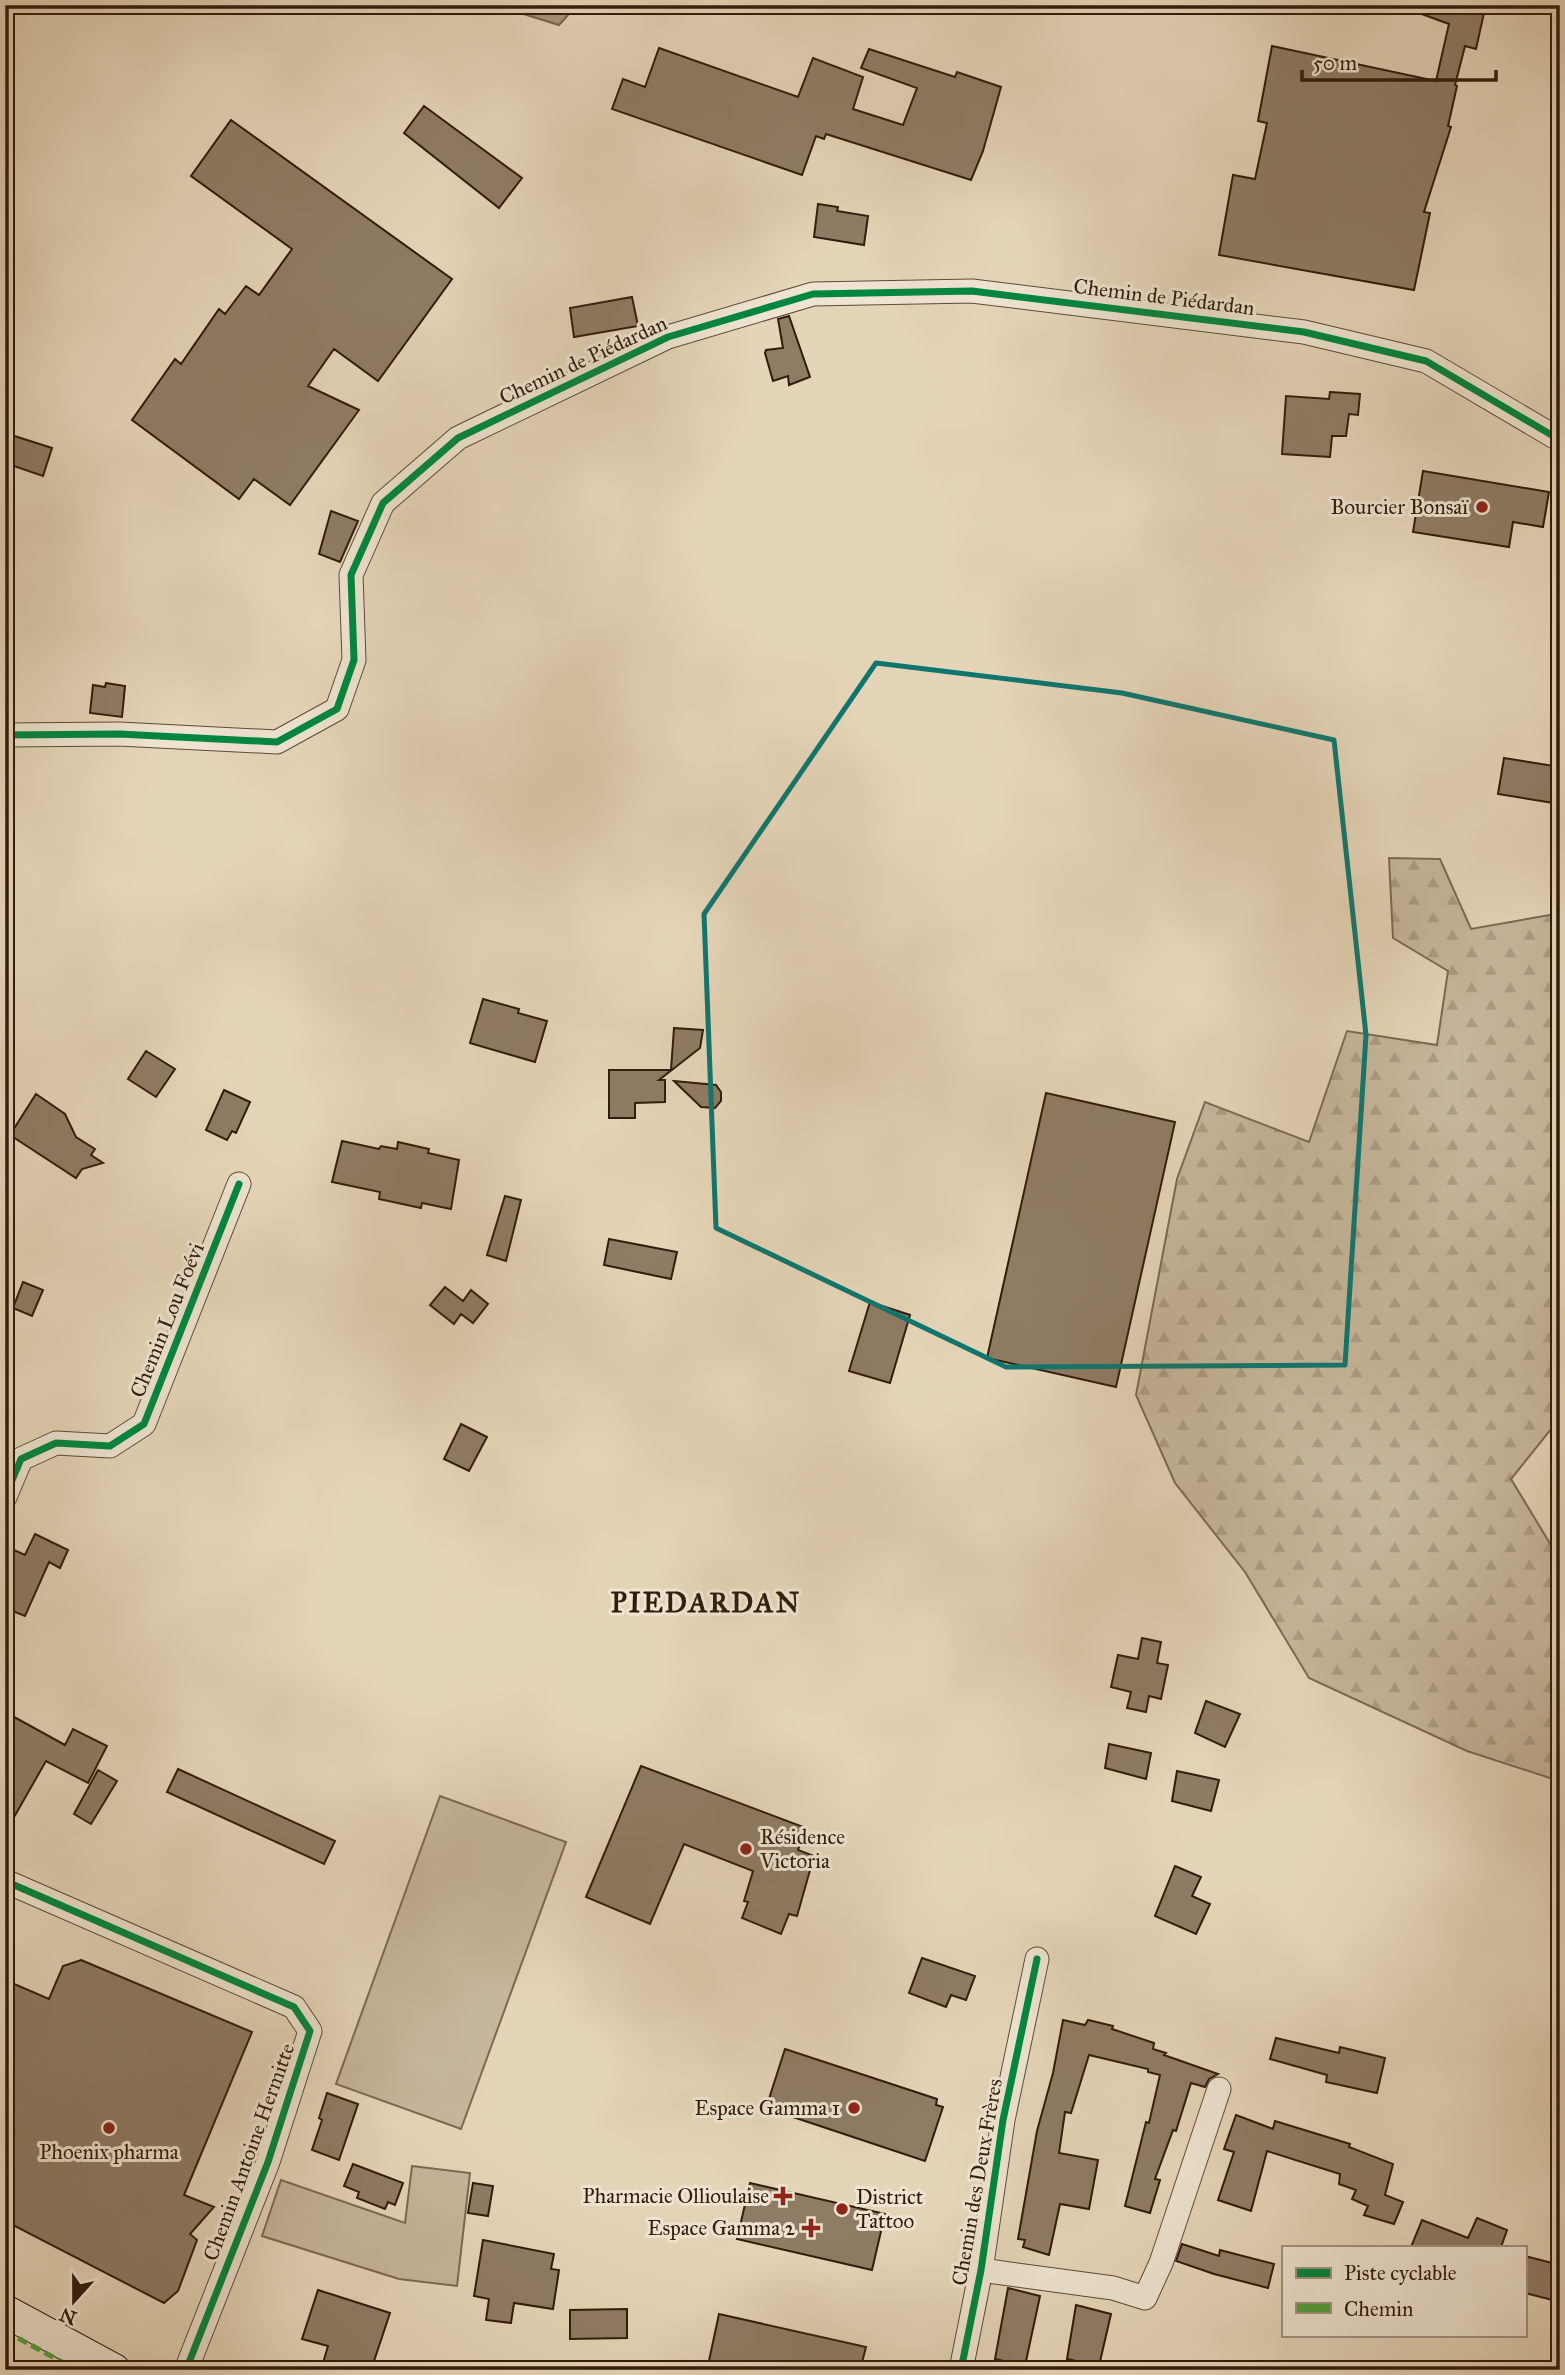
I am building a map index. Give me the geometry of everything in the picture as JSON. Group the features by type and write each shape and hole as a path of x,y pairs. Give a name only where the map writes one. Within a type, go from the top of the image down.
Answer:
{"main road":[{"path":"5,2311 114,2370"}],"street":[{"name":"Chemin de Piédardan","path":"5,735 119,734 277,742 337,709 354,660 351,575 383,503 458,438 668,337 813,294 972,291 1304,332 1426,361 1560,440"},
{"name":"Chemin Lou Foévi","path":"5,1497 21,1459 57,1443 110,1446 144,1424 239,1184"},
{"name":"Chemin Antoine Hermitte","path":"5,1881 294,2007 310,2031 268,2162 186,2370"},
{"name":"Chemin des Deux Frères","path":"961,2370 981,2270 1003,2120 1037,1959"},
{"path":"981,2270 1113,2288 1145,2298 1161,2263 1219,2089"}],"highlighted area":[{"path":"876,663 1122,693 1334,740 1366,1035 1345,1365 1006,1367 716,1228 704,914"}],"green space":[{"path":"1389,858 1440,859 1471,929 1555,914 1560,917 1560,1418 1511,1479 1560,1560 1560,1750 1556,1780 1467,1751 1309,1678 1245,1572 1175,1483 1136,1395 1177,1179 1205,1102 1309,1142 1347,1031 1437,1045 1448,971 1393,938"},
{"path":"440,1796 566,1842 461,2129 336,2084"},
{"path":"412,2166 470,2173 457,2286 399,2279 262,2236 281,2180 405,2223"}],"water":[{"path":"494,5 577,5 559,25"}],"building":[{"path":"1406,5 1458,5 1484,13 1476,49 1465,46 1455,85 1457,86 1448,126 1451,127 1424,212 1430,213 1414,290 1219,255 1233,175 1255,179 1267,123 1258,121 1272,46 1436,81 1449,24 1405,8"},
{"path":"659,48 798,97 813,58 863,77 853,109 903,125 917,88 861,68 869,49 955,77 957,72 1001,87 983,151 971,180 826,134 824,139 816,136 802,175 612,109 623,79 645,87"},
{"path":"424,106 522,178 499,208 404,133"},
{"path":"231,120 452,279 378,381 334,349 308,386 359,410 290,505 254,479 239,499 132,420 175,359 181,364 219,309 225,314 246,286 259,295 292,249 191,176"},
{"path":"818,204 838,207 837,211 868,216 864,245 814,237"},
{"path":"632,297 638,326 574,337 570,308"},
{"path":"789,316 810,377 789,385 788,376 773,381 765,353 766,350 783,348 778,319"},
{"path":"1330,392 1360,394 1358,415 1349,414 1346,436 1332,436 1330,457 1282,454 1286,396 1329,399"},
{"path":"5,433 52,448 43,476 5,463"},
{"name":"Bourcier Bonsaï","path":"1423,471 1549,492 1543,527 1513,522 1509,547 1413,532"},
{"path":"331,511 358,521 340,562 319,554"},
{"path":"106,683 125,686 122,717 90,713 93,685 105,687"},
{"path":"1504,758 1560,767 1560,804 1498,794"},
{"path":"483,999 519,1009 518,1013 547,1021 535,1062 470,1043"},
{"path":"674,1028 703,1030 700,1048 659,1080 665,1080 665,1102 635,1103 635,1118 609,1118 609,1070 671,1070"},
{"path":"146,1051 175,1069 156,1097 128,1079"},
{"path":"674,1081 716,1085 721,1092 721,1101 715,1108 701,1107"},
{"path":"224,1090 250,1102 236,1133 232,1131 227,1140 206,1130"},
{"path":"1046,1093 1175,1122 1116,1387 987,1358"},
{"path":"36,1094 65,1114 76,1137 95,1149 91,1155 103,1163 82,1169 76,1178 10,1135"},
{"path":"342,1141 379,1149 381,1146 397,1149 398,1142 459,1160 451,1209 422,1203 421,1208 379,1199 380,1192 332,1182"},
{"path":"505,1196 521,1200 506,1261 487,1255"},
{"path":"609,1239 677,1252 671,1279 604,1265"},
{"path":"23,1282 43,1290 32,1316 13,1308"},
{"path":"445,1287 463,1301 471,1290 488,1304 473,1323 461,1314 454,1324 430,1305"},
{"path":"870,1302 910,1315 890,1383 849,1371"},
{"path":"461,1424 487,1437 469,1471 444,1459"},
{"path":"35,1534 68,1550 60,1568 49,1562 25,1616 5,1608 5,1546 25,1555"},
{"path":"1142,1638 1161,1642 1157,1663 1168,1665 1161,1699 1149,1696 1146,1712 1127,1708 1131,1692 1111,1687 1118,1655 1138,1659"},
{"path":"1206,1701 1240,1714 1225,1747 1195,1733"},
{"path":"5,1712 65,1745 73,1729 107,1746 88,1783 46,1761 5,1833"},
{"path":"1109,1744 1151,1753 1146,1779 1105,1768"},
{"name":"Résidence Victoria","path":"641,1766 806,1828 798,1850 814,1856 797,1916 789,1914 781,1934 742,1918 748,1902 744,1901 753,1871 684,1844 650,1924 586,1897"},
{"path":"178,1769 335,1841 324,1864 167,1792"},
{"path":"98,1770 117,1781 91,1824 74,1814"},
{"path":"1177,1771 1219,1780 1211,1811 1172,1801"},
{"path":"1175,1866 1201,1877 1192,1896 1210,1904 1196,1934 1155,1916"},
{"path":"922,1958 975,1976 966,2000 951,1995 946,2007 909,1993"},
{"name":"Phoenix pharma","path":"81,1960 252,2032 184,2195 214,2207 190,2234 197,2240 178,2291 164,2303 5,2221 5,1980 49,1999 63,1966"},
{"path":"1063,2020 1085,2025 1088,2020 1113,2026 1112,2029 1154,2043 1153,2049 1166,2053 1164,2055 1218,2074 1209,2079 1205,2087 1191,2083 1176,2131 1173,2130 1155,2179 1160,2180 1150,2213 1125,2206 1160,2075 1148,2072 1148,2069 1089,2055 1071,2113 1065,2112 1059,2153 1098,2160 1089,2209 1060,2204 1049,2255 1023,2247 1025,2240 1018,2239 1037,2131 1053,2073"},
{"path":"1276,2038 1339,2053 1340,2047 1385,2058 1377,2093 1326,2082 1327,2075 1270,2059"},
{"name":"Espace Gamma 1","path":"785,2049 937,2099 936,2105 943,2107 925,2161 766,2108"},
{"path":"327,2093 358,2104 339,2160 312,2150"},
{"path":"1236,2115 1273,2129 1275,2121 1350,2144 1349,2147 1393,2164 1385,2195 1403,2202 1394,2224 1364,2215 1368,2206 1352,2199 1356,2190 1339,2184 1340,2174 1267,2151 1251,2211 1218,2200 1234,2152 1224,2149"},
{"path":"353,2164 403,2183 395,2205 388,2202 385,2209 357,2198 359,2192 344,2186"},
{"path":"473,2183 493,2186 488,2216 468,2213"},
{"name":"Espace Gamma 2","path":"750,2183 885,2214 872,2270 737,2239"},
{"path":"1477,2218 1507,2230 1501,2246 1411,2246 1422,2220 1468,2238"},
{"path":"483,2240 554,2254 551,2269 559,2270 553,2309 514,2303 511,2323 486,2320 489,2299 474,2296"},
{"path":"1182,2244 1219,2256 1220,2250 1274,2264 1268,2288 1176,2261"},
{"path":"1526,2256 1560,2265 1560,2302 1526,2293"},
{"path":"1008,2288 1040,2296 1025,2366 995,2359"},
{"path":"318,2290 390,2313 371,2370 321,2370 328,2346 302,2339"},
{"path":"1076,2305 1111,2314 1099,2366 1067,2359"},
{"path":"627,2309 627,2338 570,2339 570,2310"},
{"path":"719,2314 866,2347 860,2370 707,2370"}],"marked path":[{"path":"5,2331 77,2370"}],"cycle path":[{"path":"5,735 119,734 277,742 337,709 354,660 351,575 383,503 458,438 668,337 813,294 972,291 1304,332 1426,361 1560,440"},
{"path":"5,1497 21,1459 56,1443 110,1446 144,1424 239,1184"},
{"path":"5,1881 294,2007 310,2031 268,2162 186,2370"},
{"path":"961,2370 981,2270 1003,2120 1037,1959"}],"place":[{"name":"Bourcier Bonsaï","path":"1482,507"},
{"name":"Résidence Victoria","path":"746,1849"},
{"name":"Espace Gamma 1","path":"854,2108"},
{"name":"Phoenix pharma","path":"109,2128"},
{"name":"Pharmacie Ollioulaise","path":"783,2196"},
{"name":"District Tattoo","path":"842,2209"},
{"name":"Espace Gamma 2","path":"811,2228"}],"district":[{"name":"PIEDARDAN","path":"706,1602"}]}
